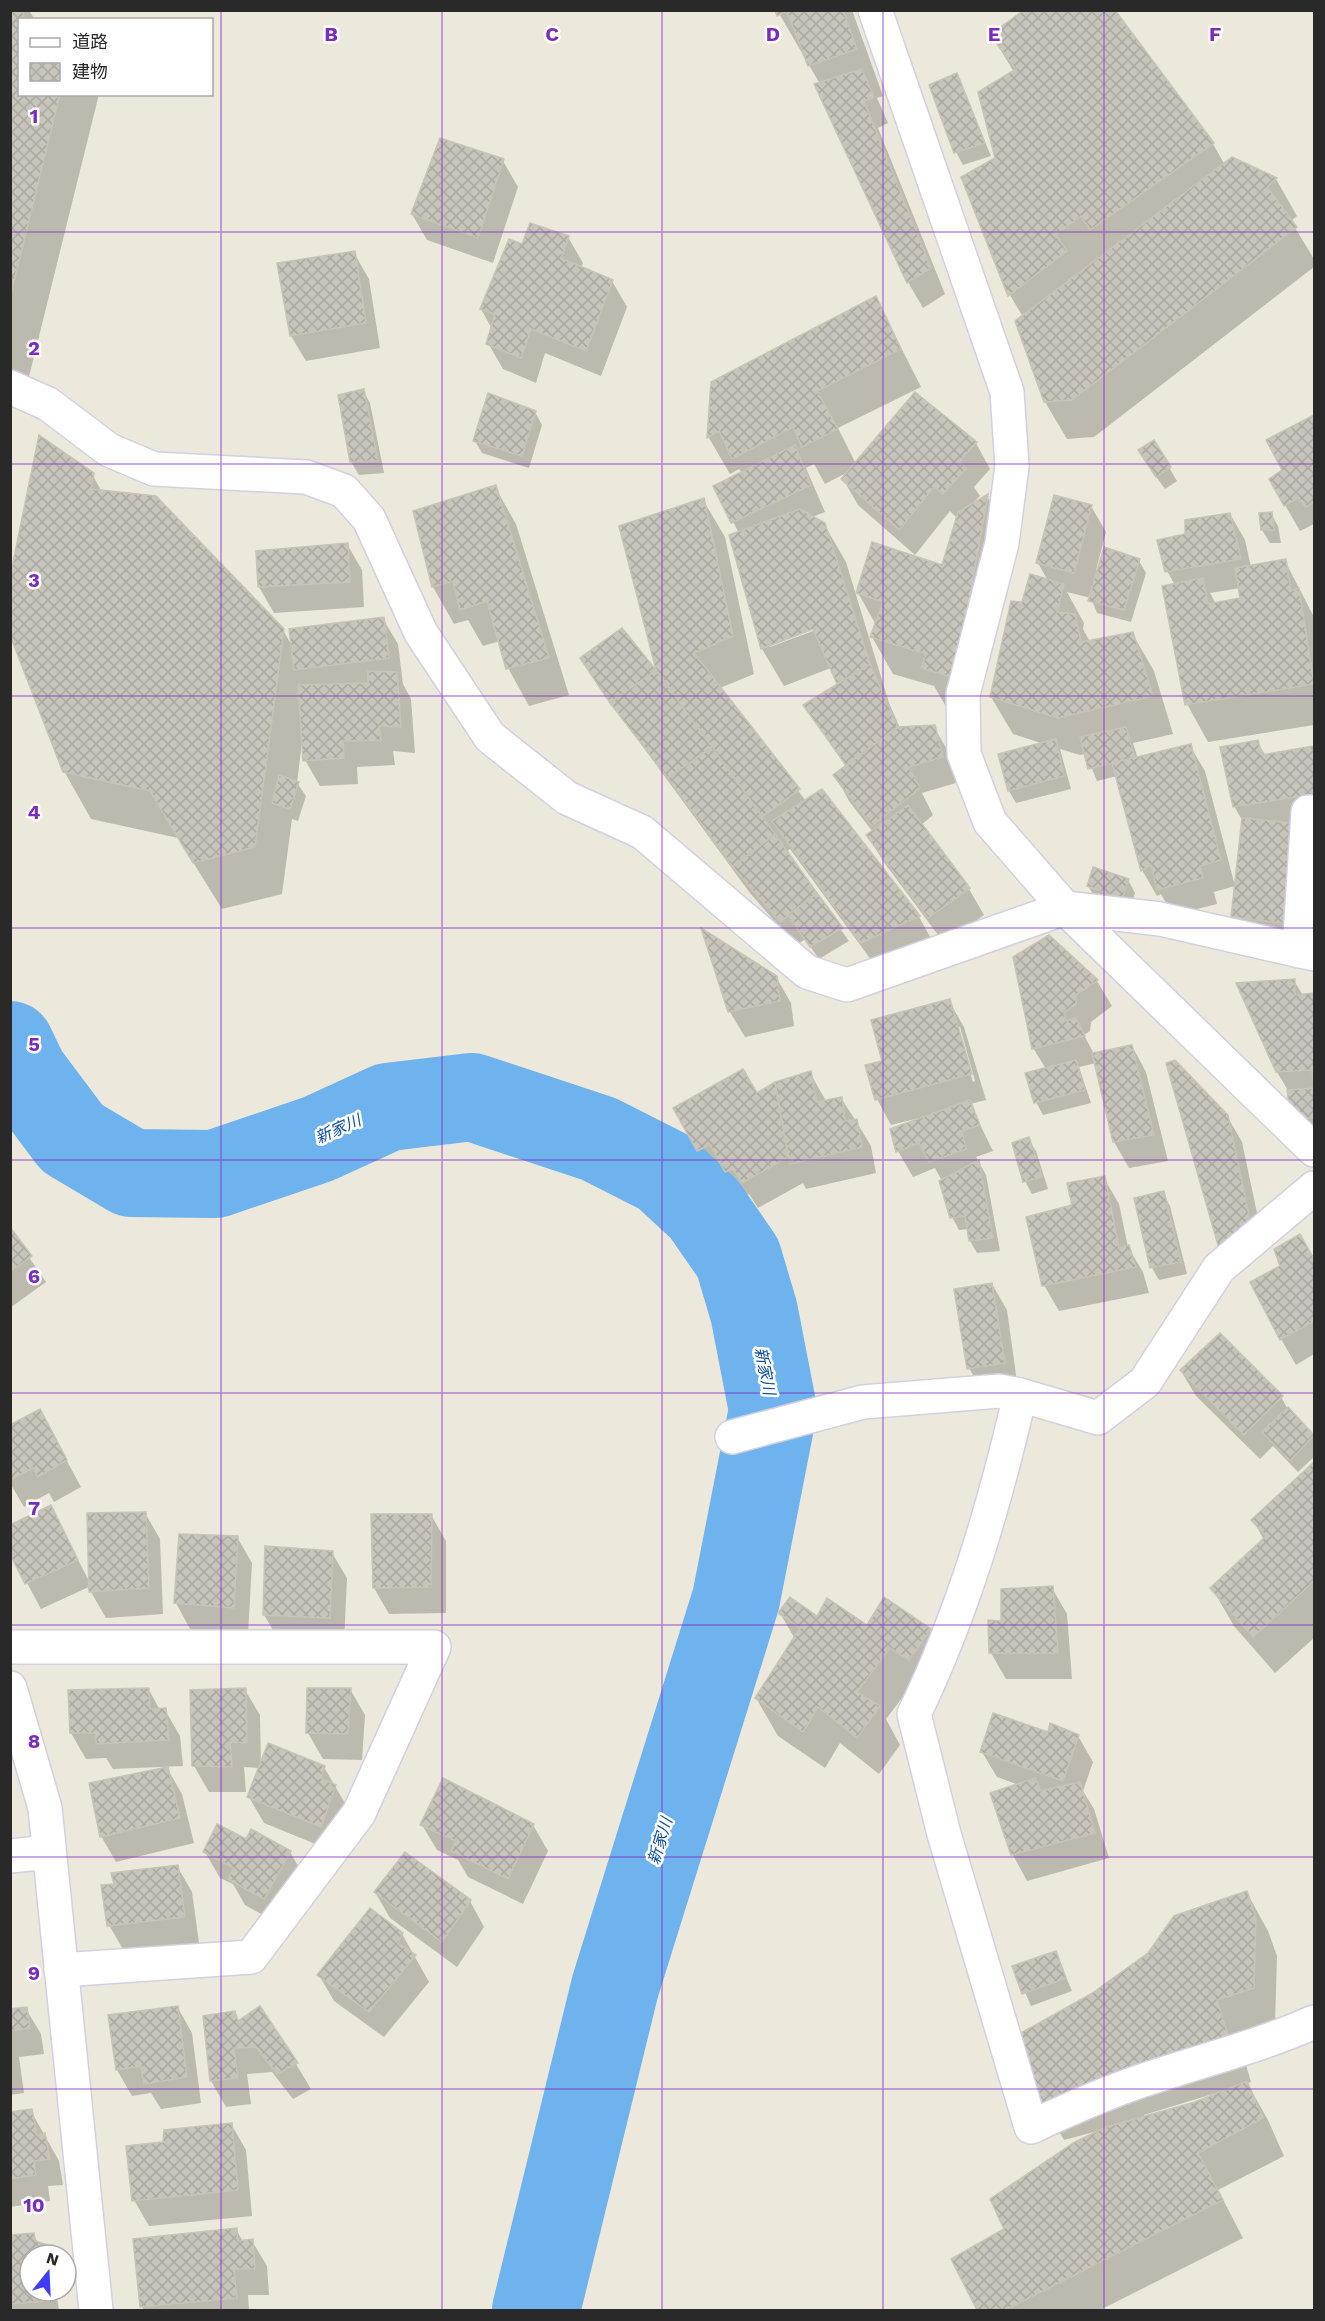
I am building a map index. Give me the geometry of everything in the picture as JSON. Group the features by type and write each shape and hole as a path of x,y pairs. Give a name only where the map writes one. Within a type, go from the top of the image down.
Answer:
{"street":[{"path":"875,10 1007,392 1012,466 1002,543 963,694 964,754 990,822 1065,908 1309,1139"},
{"path":"10,387 48,404 109,450 154,469 306,477 344,491 369,519 421,633 490,737 567,798 642,832 807,972 847,985 1065,908 1160,920 1307,952 1308,812 1314,812"},
{"path":"732,1437 863,1402 999,1391 1098,1418 1145,1382 1219,1268 1314,1188"},
{"path":"1020,1395 1000,1483 939,1662 914,1714 944,1834 1031,2127 1090,2100 1272,2041 1314,2022"},
{"path":"10,1647 434,1647 359,1814 251,1957 62,1970"},
{"path":"10,1688 45,1808 96,2310"},
{"path":"10,1856 49,1852"}],"building":[{"path":"10,10 22,10 24,18 18,18 18,96 60,96 10,298"},
{"path":"775,10 843,10 857,49 808,66 787,11 777,16"},
{"path":"1024,10 1115,10 1214,143 1090,230 1081,216 1056,235 1067,251 1008,296 961,177 995,158 978,92 1016,69 990,35"},
{"path":"862,69 874,97 864,101 931,268 907,283 814,84"},
{"path":"957,73 985,143 954,153 929,85"},
{"path":"440,138 504,159 478,238 411,214"},
{"path":"1232,157 1277,178 1267,187 1297,227 1072,400 1044,402 1015,321"},
{"path":"530,223 569,236 561,258 613,280 586,351 531,329 521,358 486,344 495,314 480,309 509,239 522,244"},
{"path":"355,251 366,323 290,336 277,263"},
{"path":"876,296 901,349 817,391 838,429 802,447 793,427 732,459 719,431 707,438 711,382"},
{"path":"364,389 378,461 350,462 338,395"},
{"path":"915,392 977,442 960,461 966,469 943,494 934,487 899,530 841,479"},
{"path":"488,393 536,411 522,456 473,441"},
{"path":"1314,415 1314,502 1306,507 1298,498 1284,506 1269,479 1282,470 1266,440"},
{"path":"39,435 94,473 91,489 156,496 284,629 255,847 193,863 150,791 63,772 10,635 10,577"},
{"path":"1154,440 1171,467 1156,477 1138,450"},
{"path":"795,445 811,485 731,523 713,486"},
{"path":"496,485 549,658 506,669 487,601 460,610 453,581 432,587 413,511"},
{"path":"988,494 955,678 921,668 926,654 870,637 883,602 856,593 872,542 942,565 958,512"},
{"path":"1054,495 1092,505 1074,573 1036,563"},
{"path":"704,498 733,636 694,653 800,789 762,817 656,670 619,526"},
{"path":"800,509 825,523 870,664 837,684 813,629 761,649 729,535"},
{"path":"1272,512 1274,530 1261,530 1259,513"},
{"path":"1230,513 1241,559 1165,572 1157,540 1185,534 1185,520"},
{"path":"348,543 350,582 258,587 256,551"},
{"path":"1104,547 1140,559 1124,610 1088,601"},
{"path":"1286,559 1291,591 1299,588 1314,684 1185,705 1162,586 1203,578 1208,604 1240,598 1235,568"},
{"path":"1030,574 1064,584 1057,612 1075,614 1081,642 1133,632 1153,696 1058,718 990,697 1011,601 1022,602"},
{"path":"384,617 389,658 294,670 289,629"},
{"path":"622,628 656,670 610,703 580,658"},
{"path":"870,664 898,727 846,765 803,705"},
{"path":"656,670 712,747 668,778 610,703"},
{"path":"368,671 397,672 401,727 379,726 381,740 343,741 344,758 303,761 298,685 368,683"},
{"path":"935,725 943,757 909,767 920,788 872,826 833,775 898,727"},
{"path":"1126,727 1135,758 1088,769 1080,737"},
{"path":"1056,739 1064,776 1008,791 998,754"},
{"path":"1258,740 1262,755 1314,746 1314,794 1233,807 1220,747"},
{"path":"1191,744 1221,860 1200,866 1203,878 1157,890 1151,865 1141,871 1112,763"},
{"path":"712,747 775,834 733,867 668,778"},
{"path":"279,775 299,782 290,809 272,803"},
{"path":"822,789 920,916 861,943 772,821"},
{"path":"908,805 970,888 928,918 866,835"},
{"path":"1242,818 1301,824 1289,924 1231,917"},
{"path":"775,834 817,893 780,922 733,867"},
{"path":"1093,867 1129,879 1122,899 1087,886"},
{"path":"817,893 843,928 810,947 788,915"},
{"path":"701,928 777,976 780,1001 728,1012"},
{"path":"1049,935 1098,980 1076,995 1076,1005 1064,1012 1066,1021 1076,1018 1085,1036 1032,1049 1013,957"},
{"path":"1295,979 1295,995 1314,993 1314,1087 1312,1070 1276,1072 1236,983"},
{"path":"950,999 972,1074 875,1100 865,1065 882,1061 871,1020"},
{"path":"1132,1045 1154,1135 1113,1142 1092,1053"},
{"path":"1076,1060 1085,1090 1034,1103 1025,1073"},
{"path":"1175,1060 1228,1115 1250,1220 1220,1252 1166,1063"},
{"path":"743,1069 757,1093 775,1082 788,1157 742,1183 733,1169 725,1172 710,1145 697,1151 673,1108"},
{"path":"811,1071 817,1102 842,1097 845,1121 857,1119 862,1147 790,1164 775,1082"},
{"path":"1314,1088 1314,1118 1291,1117 1287,1090"},
{"path":"970,1100 980,1125 962,1131 966,1149 929,1162 919,1143 896,1152 890,1129"},
{"path":"1029,1137 1042,1177 1023,1182 1012,1143"},
{"path":"979,1160 993,1238 969,1241 965,1216 950,1218 939,1181"},
{"path":"1105,1176 1119,1248 1129,1245 1136,1267 1042,1286 1026,1217 1072,1205 1067,1183"},
{"path":"1164,1191 1181,1262 1150,1268 1134,1198"},
{"path":"10,1227 32,1256 10,1272"},
{"path":"1300,1234 1314,1259 1314,1321 1280,1340 1250,1282 1280,1266 1274,1249"},
{"path":"992,1283 1005,1363 967,1369 954,1289"},
{"path":"1220,1333 1283,1396 1244,1435 1180,1370"},
{"path":"1288,1407 1314,1435 1290,1461 1262,1432"},
{"path":"40,1409 67,1460 38,1477 33,1468 10,1480 10,1425"},
{"path":"1314,1462 1314,1581 1253,1637 1210,1588 1266,1536 1251,1520"},
{"path":"51,1505 78,1560 25,1584 10,1554 10,1525"},
{"path":"146,1512 149,1588 89,1592 87,1513"},
{"path":"371,1514 432,1514 431,1587 373,1588"},
{"path":"179,1534 238,1536 234,1608 174,1603"},
{"path":"265,1546 333,1551 330,1618 263,1615"},
{"path":"1053,1586 1058,1653 989,1653 988,1620 1001,1621 1001,1589"},
{"path":"790,1597 817,1616 827,1598 867,1625 884,1597 931,1629 909,1660 890,1648 857,1692 880,1706 857,1738 818,1707 803,1732 755,1698 800,1628 778,1613"},
{"path":"149,1688 150,1709 166,1708 169,1740 96,1744 95,1733 70,1733 68,1690"},
{"path":"246,1688 247,1743 230,1742 232,1767 192,1766 190,1690"},
{"path":"307,1688 351,1688 348,1734 306,1733"},
{"path":"993,1713 1048,1732 1050,1723 1079,1735 1063,1781 980,1752"},
{"path":"268,1743 325,1766 321,1778 336,1785 321,1827 247,1797"},
{"path":"168,1767 180,1818 100,1837 89,1783"},
{"path":"443,1778 534,1824 508,1879 451,1851 456,1841 420,1825"},
{"path":"1035,1778 1041,1791 1080,1782 1095,1833 1011,1855 990,1793"},
{"path":"217,1824 246,1839 251,1829 291,1851 264,1899 228,1879 234,1868 203,1852"},
{"path":"405,1852 471,1900 442,1942 374,1892"},
{"path":"178,1865 185,1917 107,1926 101,1885 114,1884 111,1873"},
{"path":"1247,1891 1256,1918 1254,1988 1217,2000 1231,2045 1041,2103 1019,2034 1091,1994 1148,1953 1174,1916"},
{"path":"370,1908 403,1933 398,1943 416,1955 369,2012 317,1975"},
{"path":"1056,1951 1066,1978 1022,1994 1012,1966"},
{"path":"178,2006 187,2077 144,2084 141,2066 116,2070 108,2015"},
{"path":"260,2006 298,2063 277,2074 256,2047 234,2048 238,2078 210,2081 203,2016 235,2011 238,2021"},
{"path":"27,2007 30,2028 10,2031 10,2009"},
{"path":"1247,2081 1263,2118 1198,2153 1223,2200 1005,2310 977,2310 951,2259 1004,2229 990,2199 1075,2142 1106,2127 1195,2102"},
{"path":"32,2109 37,2135 45,2133 50,2159 34,2161 36,2175 10,2179 10,2112"},
{"path":"232,2123 238,2190 132,2201 126,2146 163,2142 164,2130"},
{"path":"237,2228 238,2241 253,2239 255,2269 234,2269 237,2298 140,2307 133,2239"},
{"path":"34,2233 35,2241 42,2243 18,2243 18,2303 23,2303 10,2304 10,2235"}],"waterway":[{"name":"新家川","path":"10,1045 24,1074 72,1138 131,1173 215,1174 318,1139 388,1107 472,1097 599,1139 664,1172 704,1209 738,1258 754,1312 773,1410 736,1599 615,1987 536,2310"}]}
